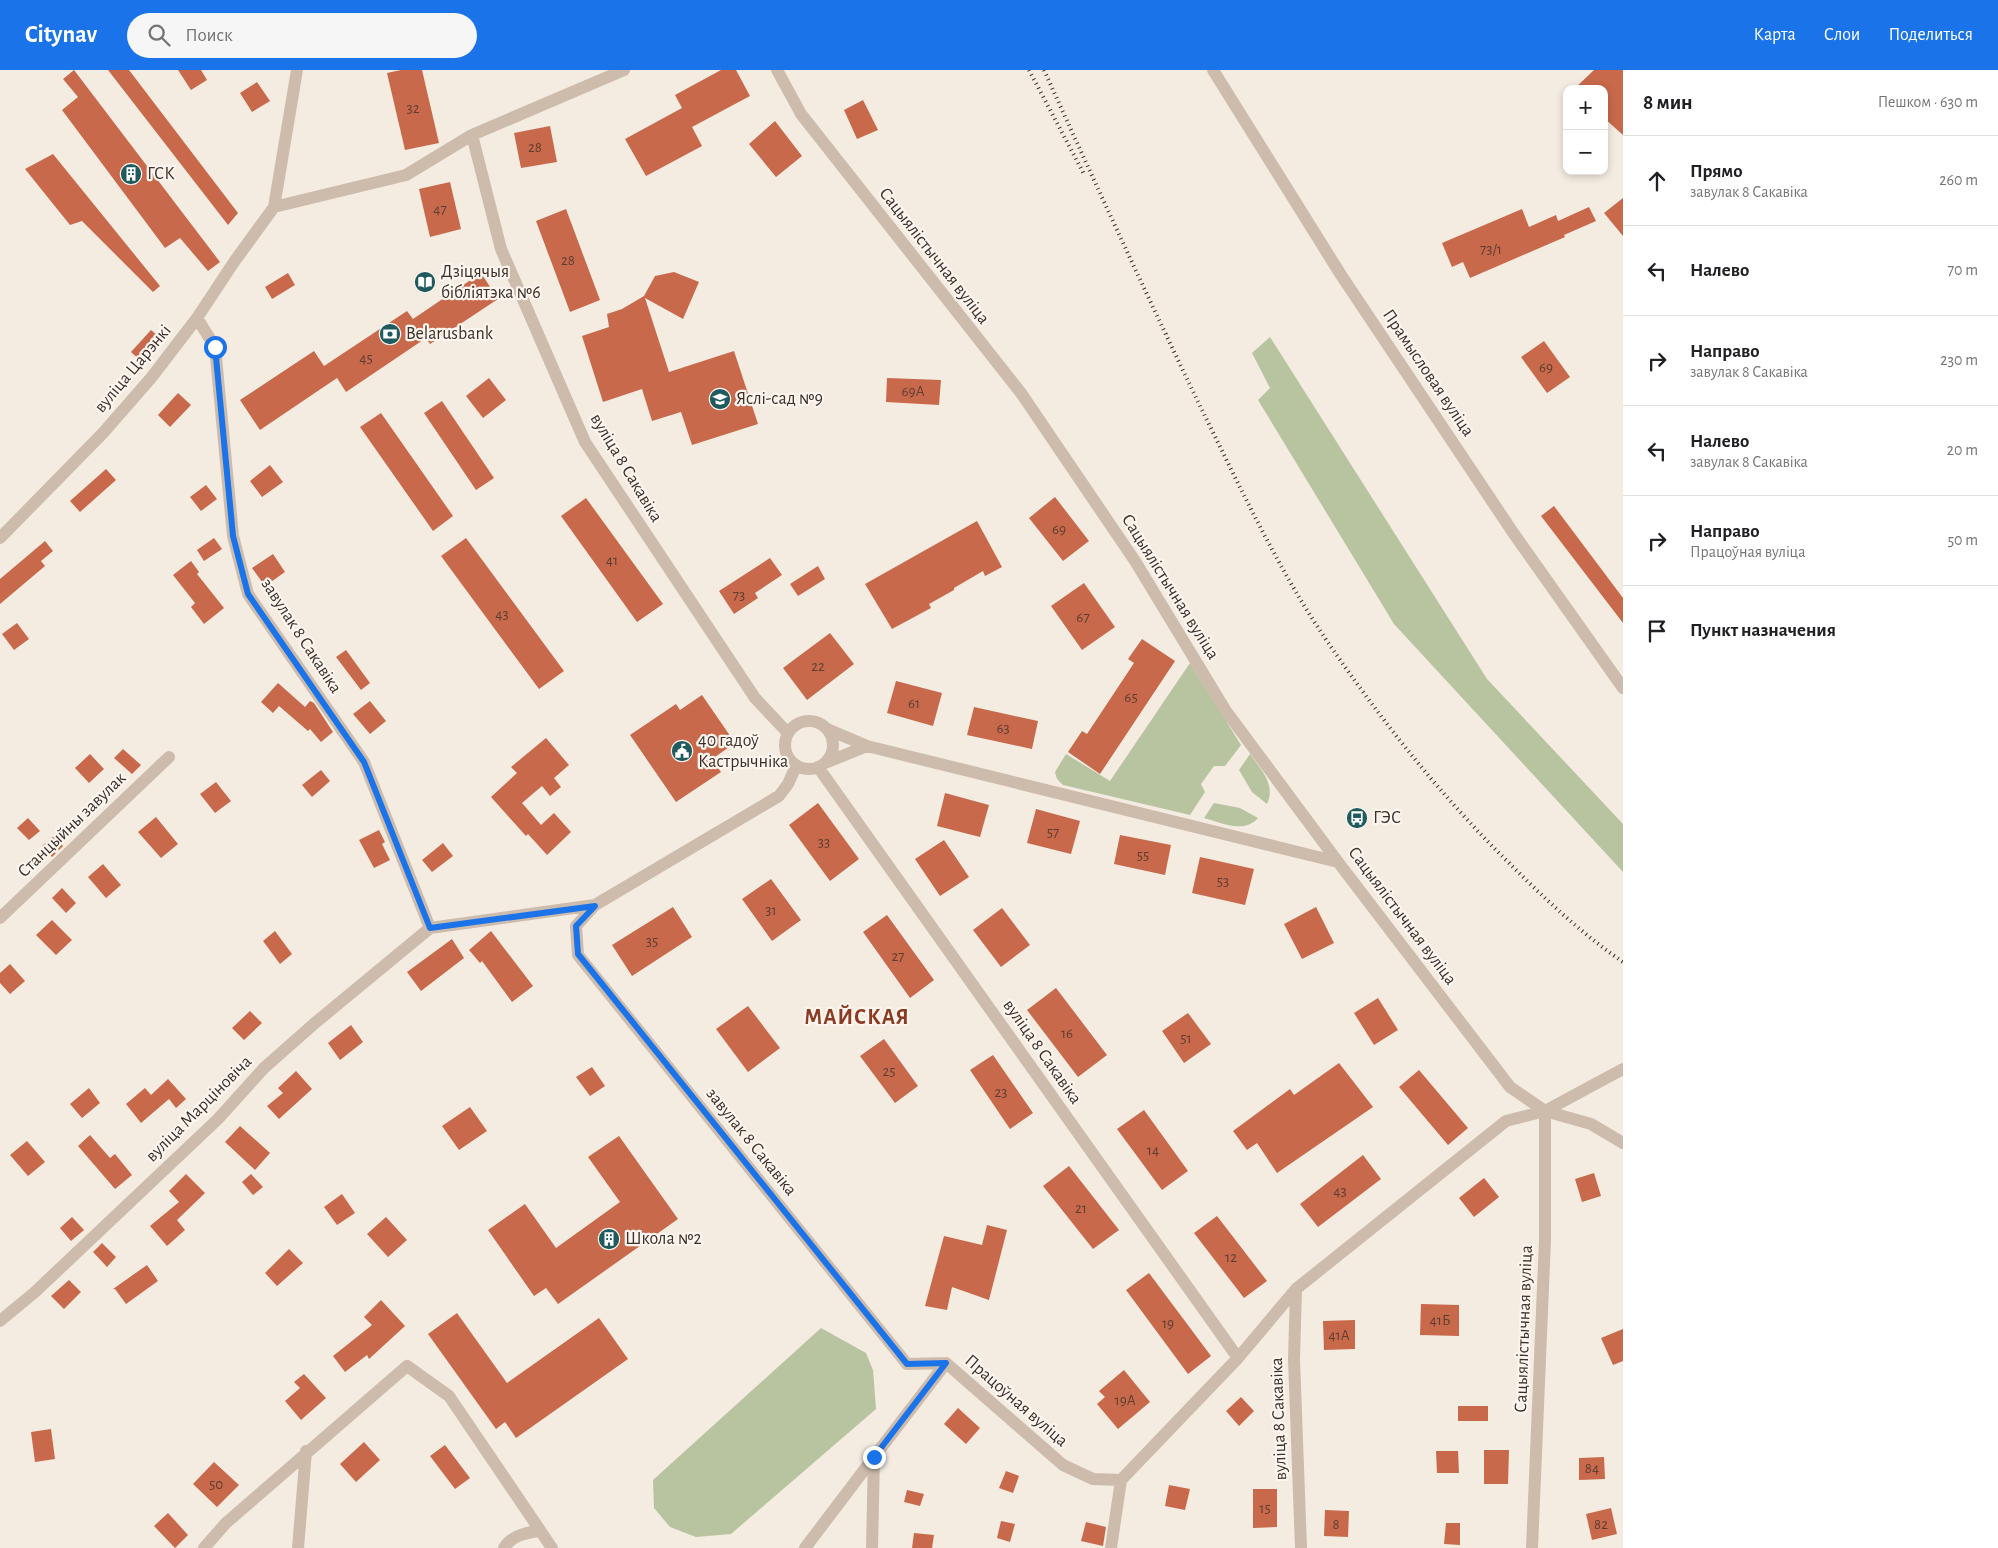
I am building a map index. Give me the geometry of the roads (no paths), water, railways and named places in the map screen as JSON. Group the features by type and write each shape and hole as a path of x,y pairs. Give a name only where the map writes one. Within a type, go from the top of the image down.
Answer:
{"street":[{"path":"297,70 274,207 406,175 472,135 624,70"},
{"name":"Сацыялістычная вуліца","path":"777,70 801,114 1021,393 1135,561 1226,711 1338,862 1510,1086 1545,1111 1591,1124 1623,1143"},
{"name":"Прамысловая вуліца","path":"1213,70 1341,275 1514,534 1623,688"},
{"name":"вуліца 8 Сакавіка","path":"472,135 501,249 585,442 755,698 788,733"},
{"name":"вуліца Царэнкі","path":"0,538 103,433 151,378 197,318 234,262 274,207"},
{"name":"завулак 8 Сакавіка","path":"197,318 215,347 233,536 248,594 364,762 430,928"},
{"path":"867,746 822,765 804,769 796,766 786,755 785,740 788,733 799,723 814,721 826,729 867,746 1338,862"},
{"path":"822,765 832,750 833,742 826,729"},
{"name":"Станцыйны завулак","path":"0,918 169,757"},
{"name":"вуліца 8 Сакавіка","path":"822,765 1238,1358"},
{"path":"430,928 595,906 779,796 796,766"},
{"name":"завулак 8 Сакавіка","path":"595,906 576,926 578,954 907,1364 946,1363"},
{"name":"вуліца Марціновіча","path":"0,1321 35,1292 218,1119 264,1068 315,1023 430,928"},
{"path":"1111,1548 1120,1480 1238,1358 1296,1289 1506,1121 1545,1111 1623,1069"},
{"name":"Сацыялістычная вуліца","path":"1532,1548 1545,1240 1545,1111"},
{"name":"вуліца 8 Сакавіка","path":"1296,1289 1294,1359 1301,1548"},
{"name":"Працоўная вуліца","path":"805,1548 946,1363 1064,1465 1093,1478 1120,1480"},
{"path":"204,1548 226,1523 306,1451 407,1366 449,1396 538,1531 552,1548"},
{"path":"298,1548 306,1451"},
{"path":"872,1548 874,1457"},
{"path":"504,1548 507,1542 523,1534 538,1531"}],"railway":[{"path":"1029,70 1085,176"},
{"path":"1044,70 1201,408 1260,527 1309,614 1390,728 1459,811 1509,863 1578,928 1623,962"}],"place":[{"name":"ГСК","path":"131,174"},
{"name":"Дзіцячыя бібліятэка №6","path":"425,282"},
{"name":"Belarusbank","path":"390,334"},
{"name":"Яслі-сад №9","path":"720,399"},
{"name":"40 гадоў Кастрычніка","path":"682,751"},
{"name":"ГЭС","path":"1357,818"},
{"name":"Школа №2","path":"609,1239"}],"district":[{"name":"МАЙСКАЯ","path":"857,1017"}]}
